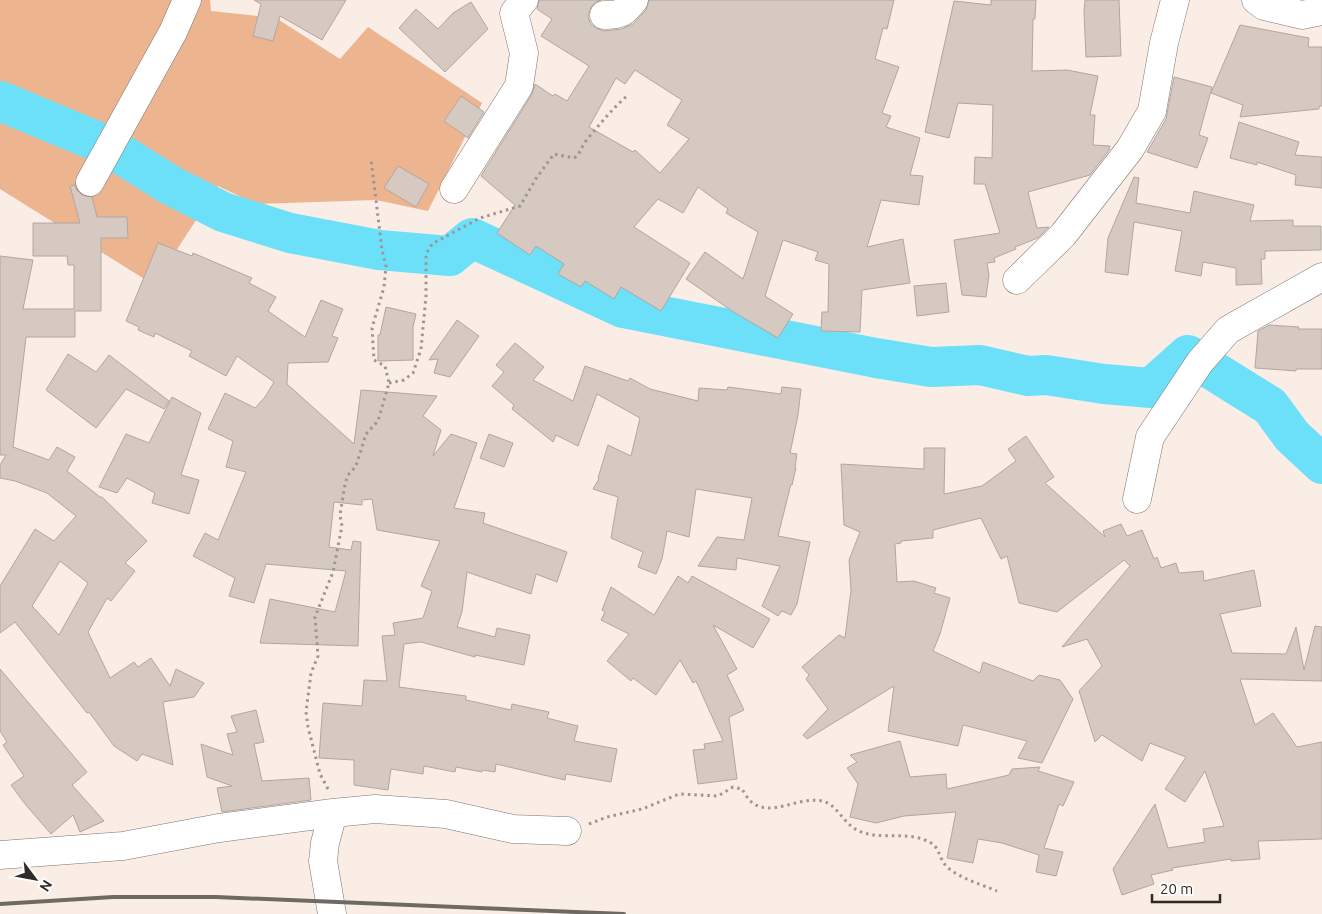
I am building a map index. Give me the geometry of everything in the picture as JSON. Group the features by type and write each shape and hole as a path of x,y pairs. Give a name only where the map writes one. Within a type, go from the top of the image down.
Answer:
{"street":[{"path":"90,182 173,32 187,0"},
{"path":"454,189 519,86 524,53 514,13 524,0"},
{"path":"604,15 617,15 626,10 634,0"},
{"path":"1017,280 1063,234 1130,149 1152,111 1164,43 1175,0"},
{"path":"1256,0 1264,6 1302,15 1322,11"},
{"path":"1137,499 1150,437 1200,362 1228,330 1322,277"},
{"path":"0,855 123,846 220,828 375,809 446,814 513,829 567,830"},
{"path":"332,914 323,861 325,843 333,813"}],"path":[{"path":"389,383 404,380 413,373 421,349 426,296 426,254 432,244 480,218 520,206 537,176 554,154 574,158 578,155 583,145 613,108 628,95"},
{"path":"333,813 331,796 320,774 306,712 311,674 318,656 316,617 333,572 342,526 340,514 345,484 348,475 356,466 366,434 378,421 389,383 385,366 374,360 372,328 384,287 386,266 382,250 372,159"},
{"path":"567,830 584,827 607,817 642,809 679,794 718,796 733,787 742,789 755,805 767,808 807,800 822,801 829,804 851,827 858,831 890,836 913,836 925,840 936,846 946,866 961,877 997,891"}],"shaded area":[{"path":"0,0 210,0 211,11 276,18 340,59 368,27 482,103 428,211 376,200 256,204 218,186 154,285 0,189"}],"building":[{"path":"254,0 346,0 322,40 280,16 273,41 253,36 261,4"},
{"path":"539,0 601,0 591,7 588,16 590,23 604,31 622,29 633,24 646,10 649,0 894,0 887,29 883,28 875,59 899,67 882,113 891,116 886,127 920,138 910,175 923,176 919,205 881,200 867,247 903,239 910,283 862,290 860,332 821,331 822,312 828,312 829,264 815,260 818,252 783,240 765,296 793,314 778,338 732,311 686,279 705,252 743,279 758,232 726,213 728,209 698,187 683,213 658,199 634,227 690,263 661,311 621,287 614,299 585,281 581,287 558,274 564,264 536,246 530,255 497,233 515,205 481,176 532,94 535,84 553,96 555,94 567,101 589,66 541,36 552,19 537,9","holes":["635,70 682,100 667,125 689,139 660,173 635,150 633,152 589,127 616,78 625,84"]},
{"path":"991,0 1036,0 1035,19 1033,19 1032,71 1067,70 1098,76 1090,115 1095,115 1093,145 1110,146 1090,175 1028,192 1037,228 1049,227 1038,238 994,258 995,262 987,263 989,275 986,297 962,295 954,240 1000,233 985,184 974,184 975,157 992,158 993,105 958,103 949,138 925,132 954,1 991,5"},
{"path":"1085,0 1119,0 1121,56 1086,57"},
{"path":"471,2 488,29 445,72 399,28 416,9 438,29 453,13"},
{"path":"1240,25 1309,38 1308,47 1322,47 1322,106 1319,106 1319,109 1240,117 1243,105 1211,93"},
{"path":"1174,77 1212,87 1199,135 1208,138 1197,168 1147,152 1166,119"},
{"path":"461,96 484,112 468,138 444,121"},
{"path":"1239,122 1299,142 1295,155 1322,157 1322,188 1295,185 1296,175 1257,162 1257,165 1230,158"},
{"path":"398,166 429,184 416,207 384,188"},
{"path":"1134,177 1139,178 1136,203 1190,213 1194,191 1254,205 1250,221 1293,220 1293,226 1321,226 1321,250 1265,251 1265,259 1261,259 1262,284 1236,285 1236,268 1203,262 1201,276 1175,271 1182,231 1134,222 1128,275 1105,272 1108,238"},
{"path":"75,185 82,195 92,197 97,217 127,217 128,238 101,238 101,311 75,311 75,337 26,337 13,447 49,460 57,447 75,457 67,471 102,497 147,541 125,563 135,571 111,601 107,598 88,632 110,678 134,662 138,667 151,658 170,686 176,669 204,683 194,697 163,702 173,765 142,754 137,761 114,746 89,712 87,713 15,622 0,633 0,586 35,529 54,541 76,516 47,493 15,481 0,478 0,465 6,455 0,455 0,256 33,260 23,309 74,309 74,265 68,265 67,256 33,256 33,223 80,223 70,186","holes":["60,561 88,583 59,635 32,606"]},
{"path":"158,243 192,256 193,253 252,278 249,283 276,297 268,311 305,337 321,300 343,309 332,336 338,338 328,362 288,363 287,384 354,444 361,390 437,396 423,416 441,430 433,456 451,434 477,443 454,508 485,513 483,523 567,552 557,582 536,574 531,594 467,572 462,612 457,627 495,637 497,628 530,635 524,665 475,655 475,657 421,642 404,644 399,687 466,696 466,700 511,710 512,704 549,712 547,718 578,726 574,741 617,749 611,782 566,774 565,780 496,764 495,772 482,770 482,772 456,767 455,772 424,766 423,774 391,769 388,790 354,785 354,760 319,758 323,703 362,706 364,680 387,681 382,636 395,635 393,623 423,618 432,591 421,586 440,541 377,530 372,499 362,500 362,505 334,502 329,547 351,550 353,541 361,542 358,646 260,643 270,599 335,612 346,571 266,564 254,603 229,596 235,578 193,556 205,533 218,540 246,472 226,467 233,441 208,429 225,393 255,408 265,397 274,382 237,356 226,376 189,356 192,351 155,333 154,337 138,330 139,327 126,321"},
{"path":"946,283 949,312 917,316 914,286"},
{"path":"386,307 416,314 413,327 413,360 378,361 378,335 380,335"},
{"path":"457,320 479,336 450,377 434,373 438,359 429,360"},
{"path":"1269,325 1299,327 1298,329 1322,329 1322,369 1296,369 1296,371 1255,368 1258,331"},
{"path":"515,343 544,367 533,380 573,401 585,366 628,381 630,378 650,389 698,401 699,388 727,390 728,387 781,394 782,387 801,389 790,453 797,454 796,468 778,536 810,542 797,604 791,615 782,611 778,616 762,606 780,566 737,558 736,570 698,566 717,537 744,540 752,498 696,489 689,537 667,531 662,559 656,574 638,567 643,552 611,538 618,497 593,489 599,479 608,445 631,456 640,418 597,394 578,446 556,435 553,442 512,409 514,405 492,386 504,372 496,365"},
{"path":"68,354 96,372 109,355 169,401 164,409 126,389 96,428 46,390"},
{"path":"172,397 201,413 181,475 199,480 189,514 152,503 155,493 127,478 117,493 99,487 126,434 149,443"},
{"path":"489,434 513,443 504,467 480,458"},
{"path":"1026,436 1054,477 1045,483 1105,537 1103,531 1121,524 1127,536 1142,530 1154,559 1157,557 1161,568 1176,563 1179,573 1203,571 1204,581 1254,570 1261,606 1220,614 1232,653 1286,654 1296,627 1304,670 1315,626 1322,627 1322,681 1240,679 1255,725 1273,713 1297,747 1322,742 1322,839 1258,841 1260,859 1231,861 1231,859 1172,868 1173,870 1151,875 1154,884 1122,895 1113,869 1155,804 1168,848 1205,842 1203,829 1224,826 1205,771 1185,802 1165,789 1186,757 1150,743 1142,761 1102,735 1095,742 1079,691 1102,666 1087,639 1062,647 1130,566 1124,560 1057,612 1019,603 1007,556 1001,559 981,518 933,530 933,538 901,541 901,543 895,544 897,582 914,581 936,588 934,593 950,598 933,651 980,673 983,662 1033,681 1039,675 1060,680 1073,699 1042,763 1018,758 1027,741 963,725 958,746 888,731 894,686 807,739 803,735 828,709 806,679 809,675 802,667 839,635 845,638 851,590 849,560 860,532 844,525 841,464 924,469 924,448 945,448 944,494 982,486 1016,461 1008,449"},
{"path":"678,576 688,583 692,576 770,619 753,648 713,625 737,669 727,675 744,710 729,717 737,779 698,784 693,750 705,749 704,744 723,741 696,681 693,683 680,660 656,695 633,678 631,681 607,661 629,634 601,620 605,612 602,610 611,587 654,615"},
{"path":"0,669 87,772 72,785 104,821 80,832 73,815 51,834 11,785 24,776 3,745 7,742 0,731"},
{"path":"256,710 264,742 254,744 262,781 309,778 311,800 222,812 217,788 232,786 207,777 201,744 233,755 227,734 237,732 231,716"},
{"path":"900,741 910,777 946,774 947,789 1009,775 1012,769 1040,767 1038,771 1074,782 1063,806 1059,804 1044,848 1063,852 1056,876 1036,872 1039,855 1002,843 978,839 973,863 947,858 956,812 904,816 876,823 850,817 858,784 847,768 857,762 850,755"}],"waterway":[{"path":"0,101 108,146 170,185 223,212 290,233 379,250 450,256 472,238 623,308 876,358 931,367 980,365 1028,376 1046,375 1104,384 1151,388 1188,355 1270,406 1292,436 1322,464"}],"railway":[{"path":"0,904 113,897 216,897 624,914"}]}
